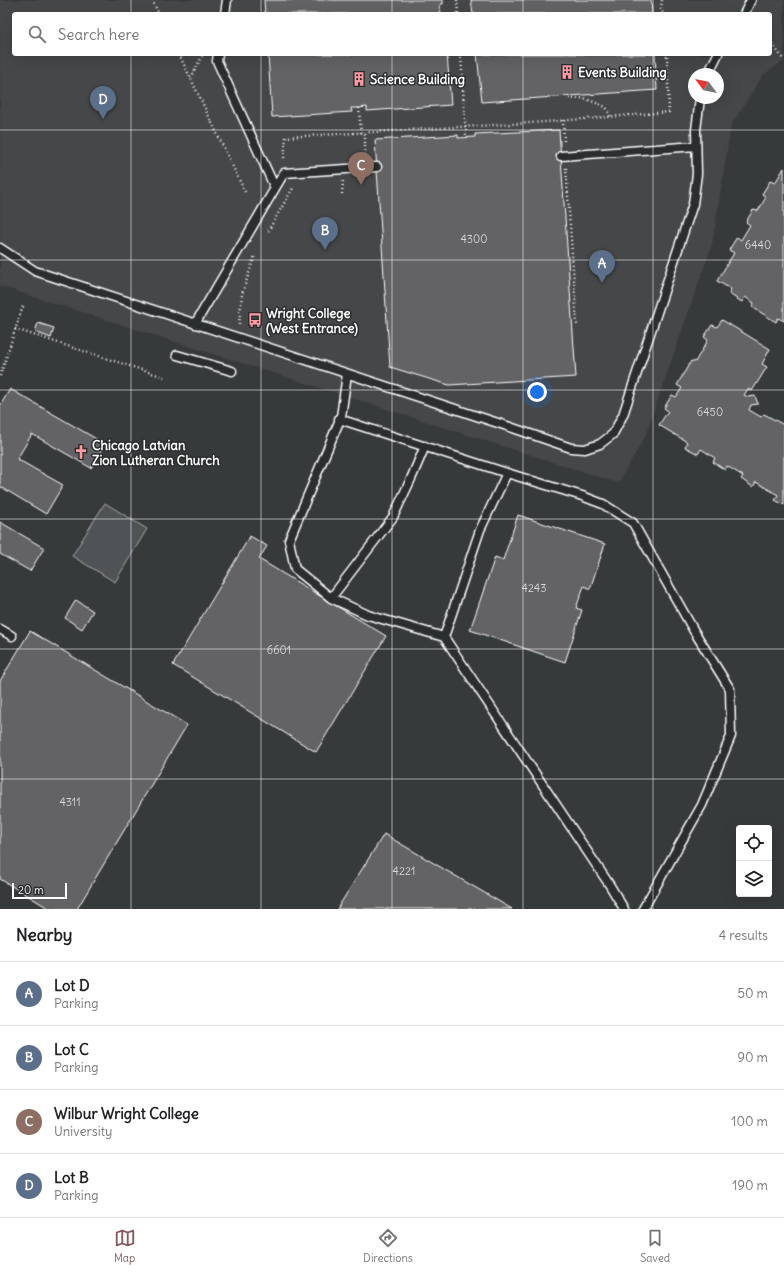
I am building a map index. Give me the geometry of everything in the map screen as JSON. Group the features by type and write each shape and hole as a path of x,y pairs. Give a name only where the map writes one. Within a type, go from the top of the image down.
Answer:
{"lane":[{"path":"225,12 227,0"},
{"path":"745,12 751,0"},
{"path":"218,56 217,61 275,188"},
{"path":"711,68 717,56"},
{"path":"0,248 35,271 571,448 585,449 600,444 613,434 623,415 693,204 697,174 696,130 699,104"},
{"path":"561,156 696,146"},
{"path":"195,324 284,173 377,168"},
{"path":"177,355 232,371"},
{"path":"347,374 340,419 288,540 295,569 331,598 368,615 444,638 624,909"},
{"path":"340,419 582,496 603,504 633,523 694,632 730,689 731,736 702,805 665,873 643,909"},
{"path":"331,598 393,517 425,446"},
{"path":"444,638 480,530 507,473"},
{"path":"0,629 12,636"}],"path":[{"path":"152,0 158,12"},
{"path":"457,0 458,12"},
{"path":"662,0 660,8 662,12"},
{"path":"772,44 784,60"},
{"path":"180,56 245,192"},
{"path":"191,78 202,56"},
{"path":"461,56 466,138"},
{"path":"284,158 286,137 611,117 669,112 667,56"},
{"path":"568,96 568,99 584,98 606,107 611,117"},
{"path":"359,108 361,133"},
{"path":"563,120 564,144"},
{"path":"365,132 365,155"},
{"path":"566,167 577,325"},
{"path":"342,194 343,181"},
{"path":"268,231 293,188"},
{"path":"239,324 242,294 255,255"},
{"path":"0,376 23,306"},
{"path":"572,311 576,310"},
{"path":"15,329 164,377"}],"shaded area":[{"path":"0,0 784,0 784,61 763,75 731,126 712,245 644,439 618,483 0,286"},
{"path":"105,503 147,529 115,582 72,556"}],"building":[{"path":"264,0 443,0 443,4 440,4 441,12 265,12"},
{"path":"471,0 651,0 652,12 473,12"},
{"name":"Science Building","path":"268,56 447,56 451,105 367,111 367,107 351,108 352,112 272,117"},
{"name":"Events Building","path":"477,56 655,56 657,90 482,102"},
{"path":"559,130 576,377 449,385 390,367 375,140 458,135 458,138 475,137 475,134"},
{"path":"784,168 784,321 778,318 776,322 752,307 754,303 745,297 742,302 729,294 731,289 717,281 734,253 729,250 737,237 741,240 750,225 746,222 753,210 758,211 766,197 762,194 770,181 775,183"},
{"path":"722,320 770,349 762,364 767,367 752,391 748,389 744,395 748,397 755,396 758,404 751,405 749,410 761,417 764,414 784,425 784,505 775,500 778,495 756,482 753,487 741,479 743,476 727,466 725,470 713,462 715,458 701,449 698,454 685,447 687,442 659,425 668,411 664,408 672,395 676,397 682,388 677,385 691,361 695,362 708,340 704,337 712,325 717,327"},
{"path":"38,323 54,328 51,338 35,332"},
{"name":"Chicago Latvian Zion Lutheran Church","path":"10,389 105,444 91,468 32,434 17,459 63,485 46,514 1,487 0,488 0,406"},
{"path":"518,515 605,544 590,589 584,586 576,608 582,610 565,662 470,630 495,557 503,560"},
{"path":"0,522 44,548 30,571 0,554"},
{"path":"250,536 267,546 259,559 386,636 316,752 173,665"},
{"path":"76,600 93,611 82,629 65,618"},
{"path":"30,631 187,725 77,909 50,909 0,879 0,681"},
{"path":"384,834 512,909 337,909"}],"place":[{"name":"Events Building","path":"567,72"},
{"name":"Science Building","path":"359,79"},
{"name":"Lot B","path":"103,119"},
{"name":"Wilbur Wright College","path":"361,185"},
{"name":"Lot C","path":"325,250"},
{"name":"Lot D","path":"602,283"},
{"name":"Wright College (West Entrance)","path":"255,320"},
{"name":"Chicago Latvian Zion Lutheran Church","path":"81,452"}]}
